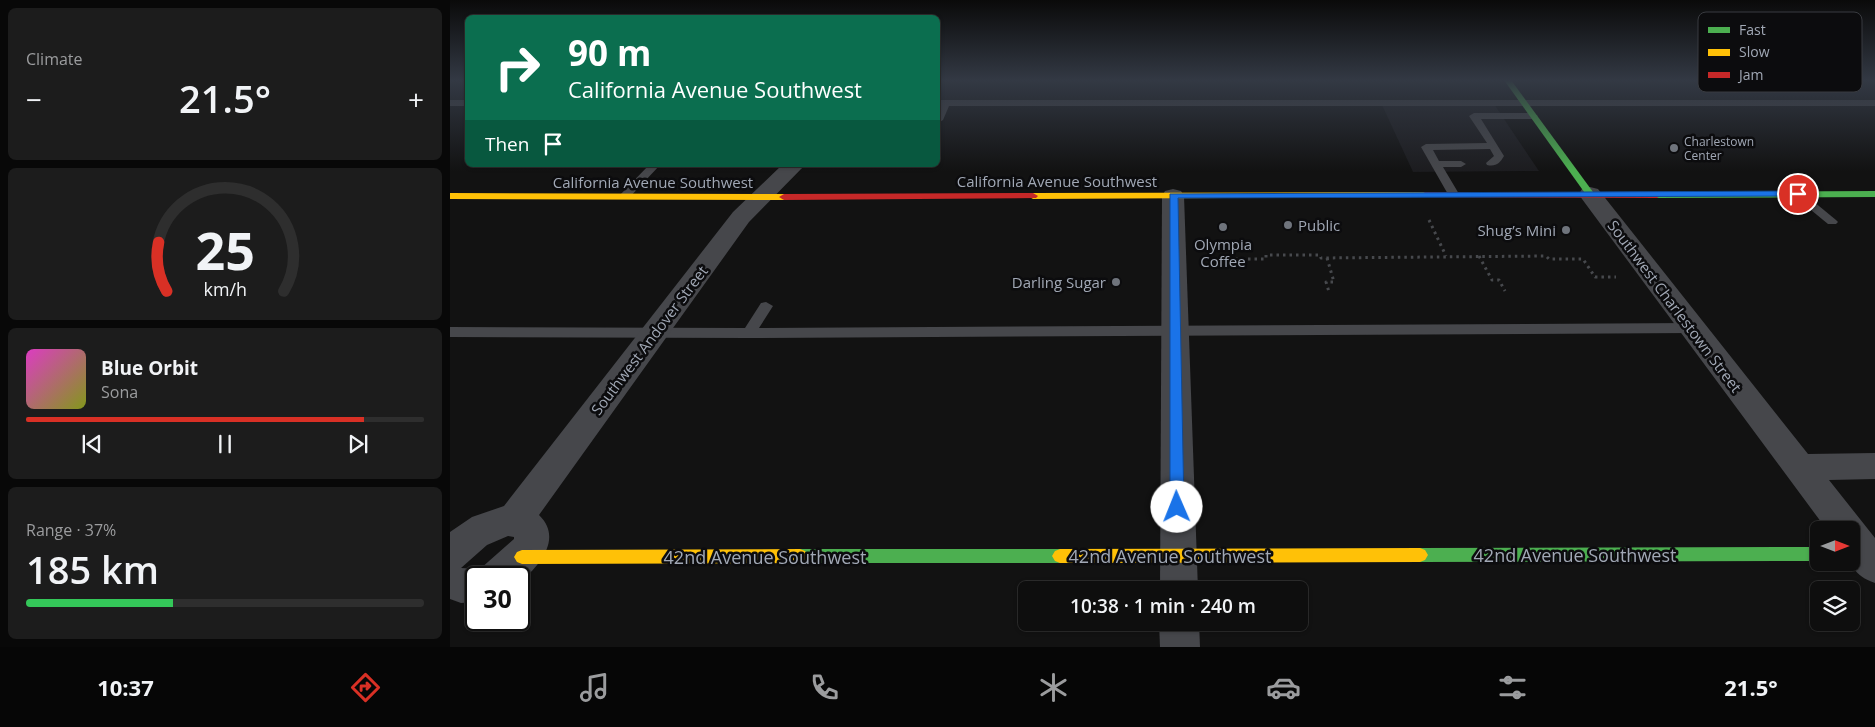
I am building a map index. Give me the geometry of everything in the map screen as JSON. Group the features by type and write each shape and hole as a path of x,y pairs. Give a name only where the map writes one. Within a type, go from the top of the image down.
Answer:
{"main road":[{"name":"Southwest Charlestown Street","path":"1529,110 1590,194"},
{"name":"California Avenue Southwest","path":"450,196 1875,194"},
{"name":"42nd Avenue Southwest","path":"530,571 1178,555 1810,554"}],"street":[{"name":"Southwest Andover Street","path":"513,522 653,333 742,217 792,167"},
{"name":"Southwest Charlestown Street","path":"1590,194 1838,521"},
{"path":"1173,196 1179,581"},
{"path":"1798,467 1875,466"},
{"path":"468,566 467,538 493,525 513,522 526,525 531,531 528,550 486,566"},
{"path":"1179,631 1180,647"}],"lane":[{"path":"1491,163 1496,161 1498,156 1494,146 1474,116 1533,116"},
{"path":"1453,194 1426,146 1494,146"},
{"path":"1435,164 1461,164"},
{"path":"624,197 653,167"},
{"path":"1798,194 1832,222"},
{"path":"749,333 766,306"},
{"path":"450,332 749,333 1692,328"}],"path":[{"path":"1428,219 1446,256"},
{"path":"1209,259 1266,259 1266,255 1320,255 1320,258 1546,256 1549,259 1583,259 1596,277 1616,277"},
{"path":"1479,256 1492,280 1499,280 1505,291"},
{"path":"1327,258 1334,282 1326,282 1329,292"}],"shaded area":[{"path":"1384,110 1498,110 1539,171 1413,172"}],"traffic: fast":[{"path":"1529,110 1590,194"},
{"path":"1657,195 1875,194"},
{"path":"1420,555 1810,554"},
{"path":"800,556 1060,556"}],"traffic: slow":[{"path":"1033,196 1425,195"},
{"path":"450,196 784,197"},
{"path":"1060,556 1420,555"},
{"path":"522,557 800,556"}],"traffic: jam":[{"path":"1425,195 1657,195"},
{"path":"784,197 1033,196"}],"place":[{"name":"Charlestown Center","path":"1674,148"},
{"name":"Public","path":"1288,225"},
{"name":"Olympia Coffee","path":"1223,227"},
{"name":"Shug’s Mini","path":"1566,230"},
{"name":"Darling Sugar","path":"1116,282"}],"route":[{"path":"1177,507 1173,196 1798,194"}]}
